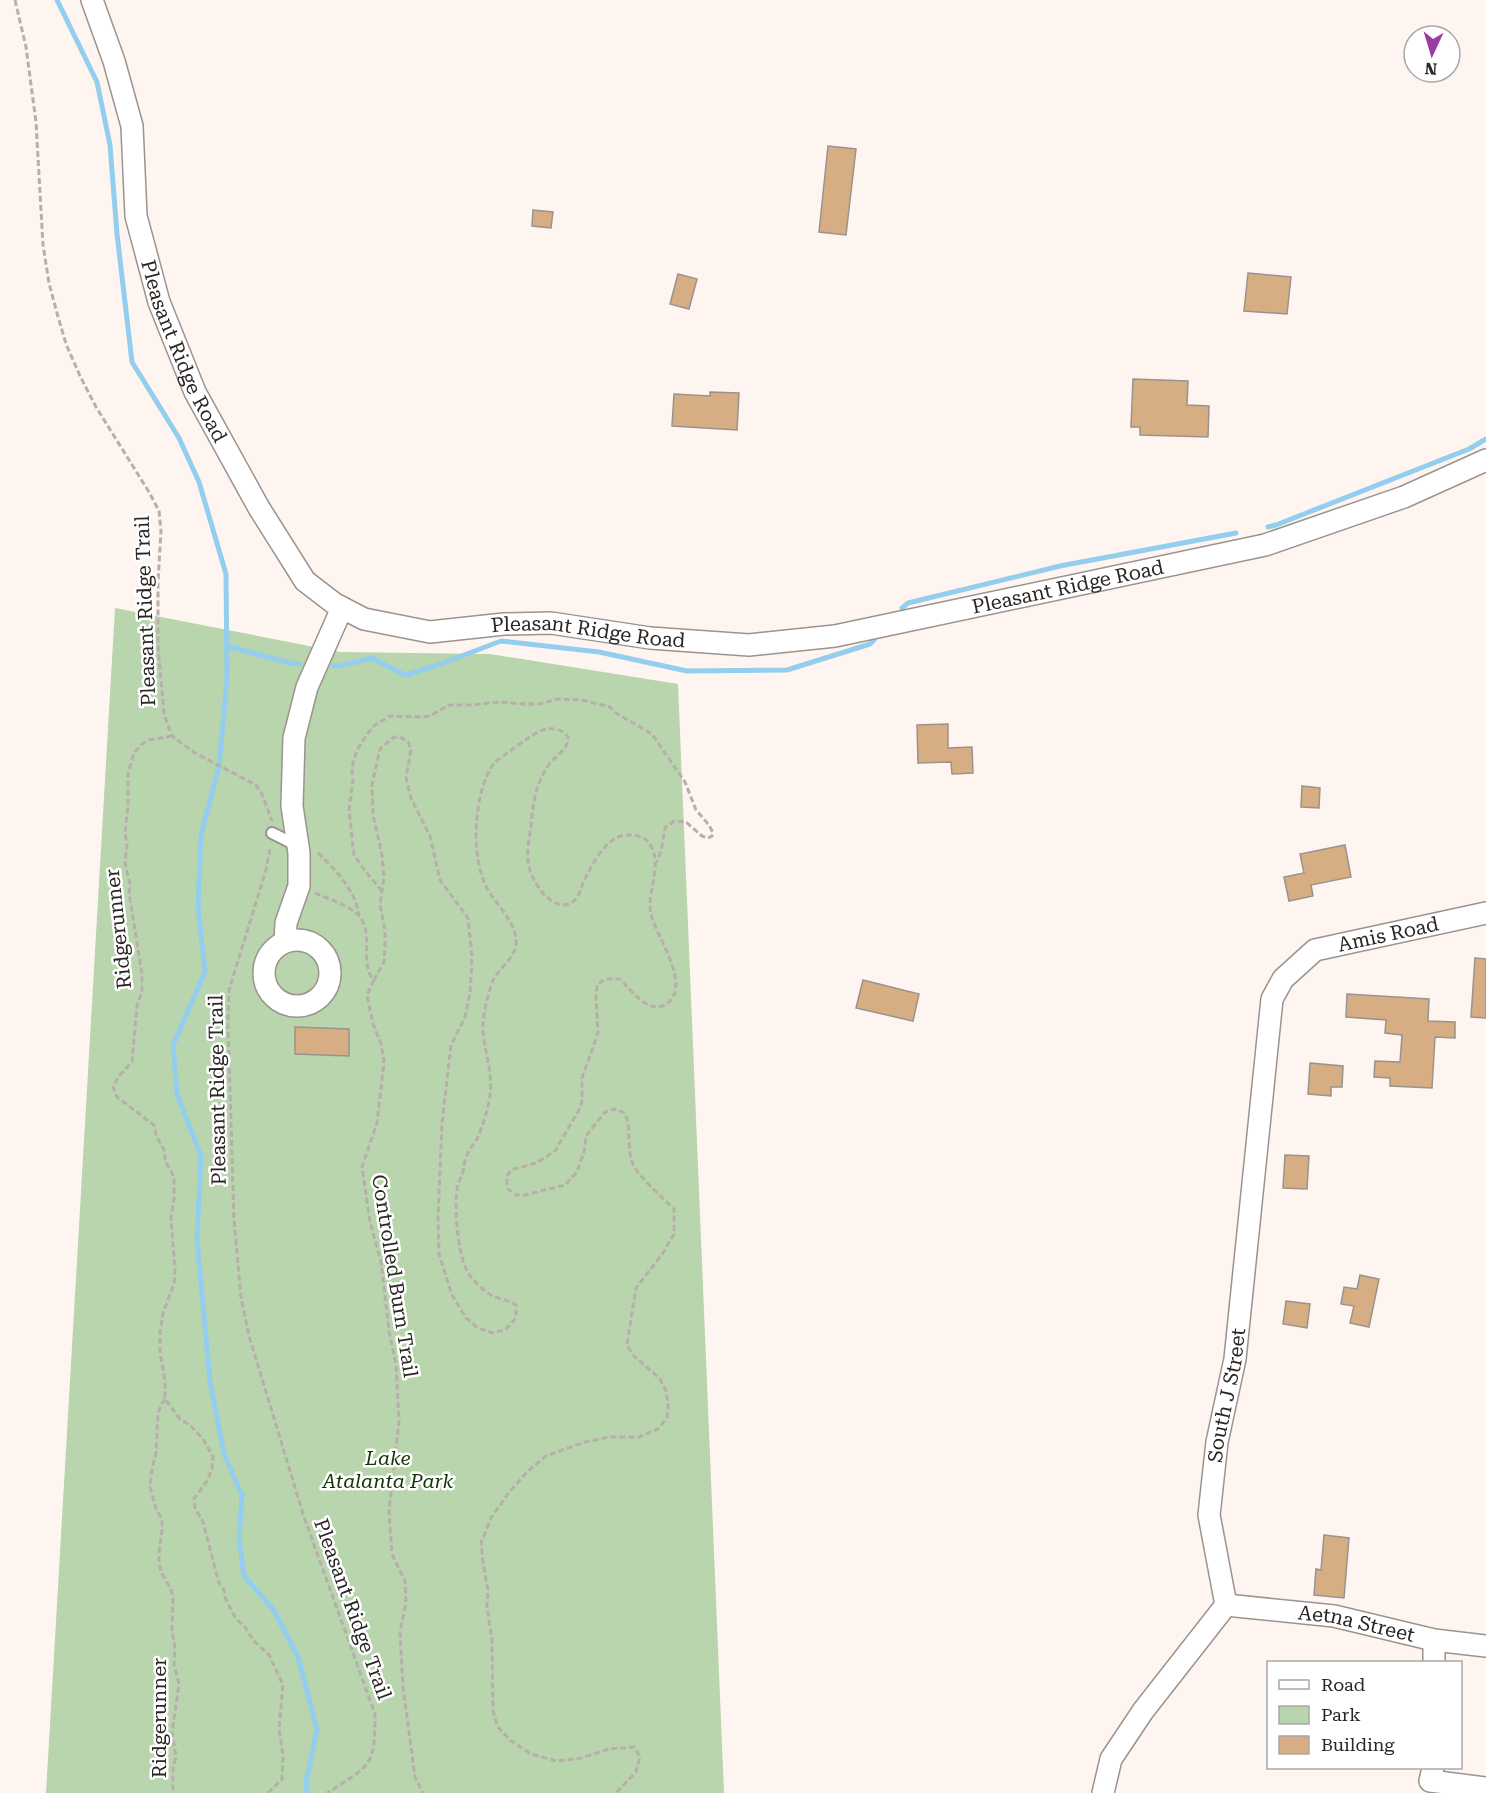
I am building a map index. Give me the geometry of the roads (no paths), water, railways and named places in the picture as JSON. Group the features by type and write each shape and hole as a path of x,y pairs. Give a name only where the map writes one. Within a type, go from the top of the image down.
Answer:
{"street":[{"name":"Pleasant Ridge Road","path":"92,0 114,61 132,126 136,216 159,302 195,392 254,498 305,581 342,608 364,619 430,632 504,624 550,623 650,638 749,645 835,636 1265,545 1404,497 1486,460"},
{"path":"285,942 286,923 299,886 297,840 292,806 294,738 307,687 342,608"},
{"name":"Amis Road","path":"1296,966 1315,950 1486,913"},
{"name":"South J Street","path":"1226,1605 1209,1515 1216,1452 1235,1359 1272,999 1283,979 1296,966"},
{"path":"1103,1793 1111,1759 1143,1711 1226,1605"},
{"name":"Aetna Street","path":"1226,1605 1334,1616 1434,1640 1486,1646"},
{"path":"1434,1640 1434,1661"},
{"path":"1431,1774 1486,1788"}],"lane":[{"path":"272,832 297,840"}],"waterway":[{"path":"57,0 97,82 110,145 117,234 132,362 179,438 199,482 226,574 227,679 219,766 201,835 198,907 205,972 173,1045 177,1094 201,1156 197,1239 210,1381 224,1454 242,1495 239,1538 244,1576 273,1609 298,1657 317,1729 306,1783 307,1793"},
{"path":"1268,527 1469,449 1486,439"},
{"path":"902,608 908,603 1060,566 1236,533"},
{"path":"333,666 372,658 405,675 501,641 599,652 687,671 787,670 870,644 874,640"},
{"path":"227,646 300,664"}],"park label":[{"name":"Lake Atalanta Park","path":"388,1470"}]}
